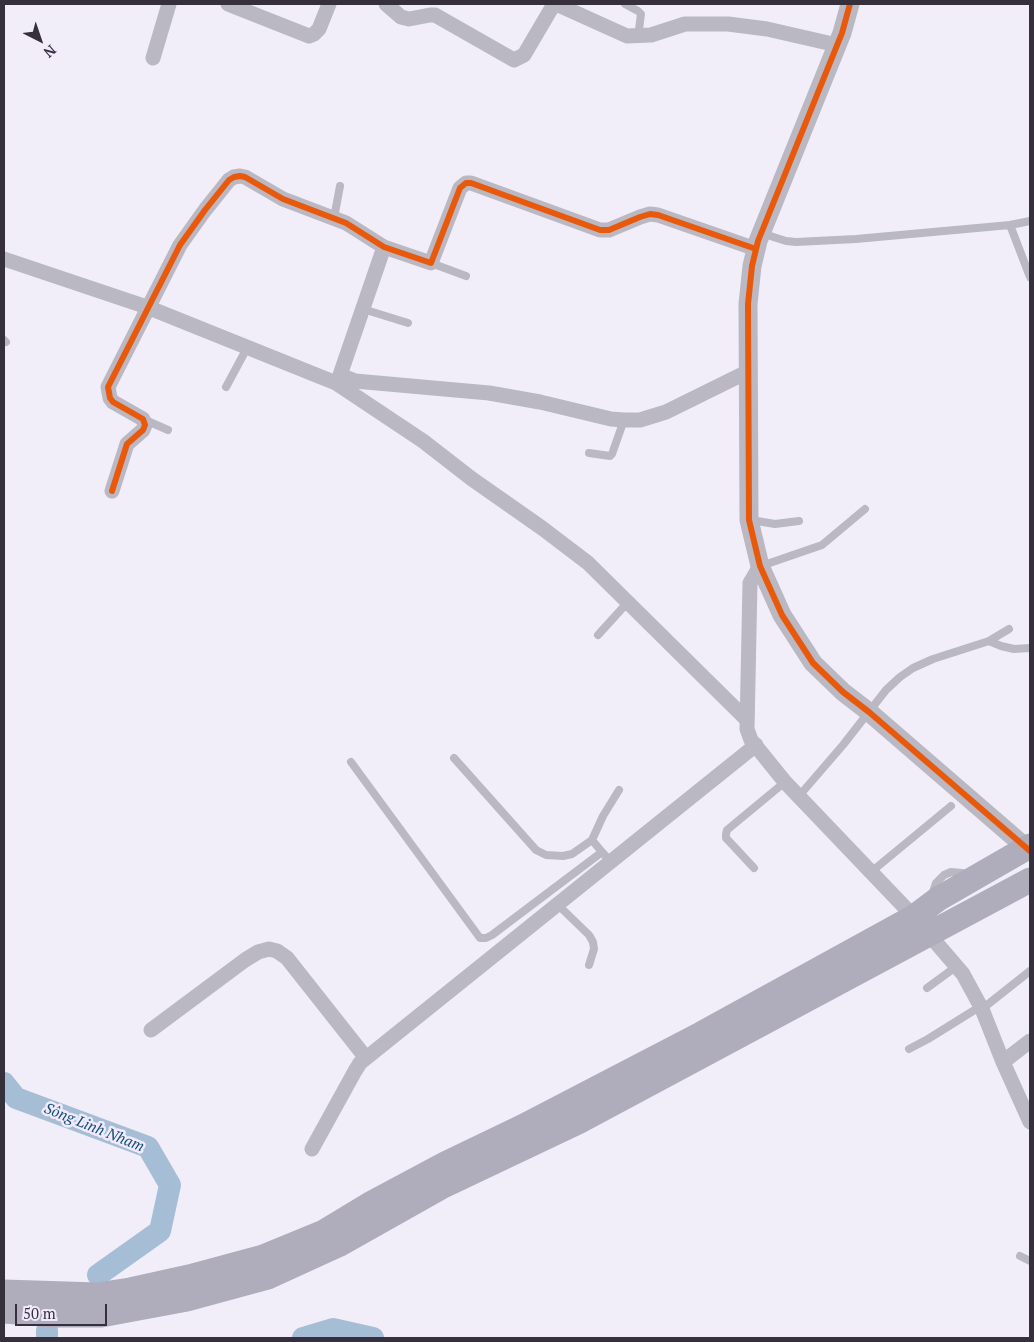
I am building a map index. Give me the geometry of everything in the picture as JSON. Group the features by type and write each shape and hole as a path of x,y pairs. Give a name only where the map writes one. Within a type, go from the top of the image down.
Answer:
{"highway":[{"path":"4,1311 54,1315 101,1315 187,1300 268,1277 338,1246 441,1187 578,1122 922,925 938,899 1029,848"},
{"path":"4,1292 98,1294 130,1290 189,1277 263,1257 324,1232 372,1203 446,1164 522,1127 701,1034 922,925 1030,880"}],"street":[{"path":"153,58 169,4"},
{"path":"228,4 309,36 319,29 329,4"},
{"path":"386,4 401,17 409,19 435,15 514,60 524,54 555,4 627,36 651,35 685,24 728,24 767,28 837,45"},
{"path":"848,5 837,45 759,241 752,266 748,304 747,372 749,520 760,566 782,615 813,663 843,692 1029,848"},
{"path":"112,492 126,444 143,430 145,424 143,419 113,402 110,398 108,386 147,307 186,236 229,180 234,177 245,177 283,199 346,223 384,247 431,263 460,188 466,183 471,183 600,230 609,230 640,216 650,214 759,241"},
{"path":"338,379 384,247"},
{"path":"4,259 147,307 247,348 338,379 489,393 540,402 611,419 640,420 666,412 747,372"},
{"path":"338,379 423,441 487,491 554,536 588,563 747,720"},
{"path":"760,566 750,583 747,729 751,740 785,782 922,925 957,966 981,1008 1030,1122"},
{"path":"312,1149 355,1070 366,1058 557,904 606,856 756,745"},
{"path":"151,1030 245,960 258,952 269,949 287,958 366,1058"},
{"path":"1003,1062 1030,1042"}],"lane":[{"path":"625,4 640,14 638,37"},
{"path":"334,218 340,186"},
{"path":"759,241 796,242 856,239 1010,225 1030,221"},
{"path":"1010,225 1030,277"},
{"path":"431,263 466,276"},
{"path":"363,309 408,323"},
{"path":"226,387 247,348"},
{"path":"143,419 168,430"},
{"path":"589,453 610,456 624,420"},
{"path":"760,566 822,544 865,509"},
{"path":"749,520 775,524 798,521"},
{"path":"598,635 628,602"},
{"path":"799,796 843,746 886,690 900,678 913,668 933,659 989,641 1009,629"},
{"path":"989,641 1014,649 1030,648"},
{"path":"454,758 536,850 546,855 563,856 572,854 592,840 603,816 619,790"},
{"path":"351,762 480,938 492,935 606,856 592,840"},
{"path":"754,868 726,838 727,830 785,782"},
{"path":"871,872 951,806"},
{"path":"922,925 936,883 944,875 951,872 962,873"},
{"path":"557,904 589,935 593,942 594,949 589,965"},
{"path":"927,988 957,966"},
{"path":"909,1049 981,1008 1030,971"},
{"path":"1020,1256 1030,1260"}],"waterway":[{"name":"Sông Linh Nham","path":"4,1083 16,1098 148,1147 170,1185 160,1231 98,1275"},
{"name":"Sông Linh Nham","path":"303,1338 333,1329 373,1338"},
{"name":"Sông Linh Nham","path":"47,1331 47,1338"}],"cycle path":[{"path":"850,4 842,33 758,241 752,266 748,304 749,520 760,566 782,615 813,663 843,692 869,712 1030,851"},
{"path":"112,491 127,444 143,430 145,425 143,419 113,402 110,398 108,387 180,245 205,210 229,180 234,177 245,177 283,199 346,223 384,247 431,263 460,188 466,183 471,183 600,230 609,230 650,214 658,215 756,249"}]}
